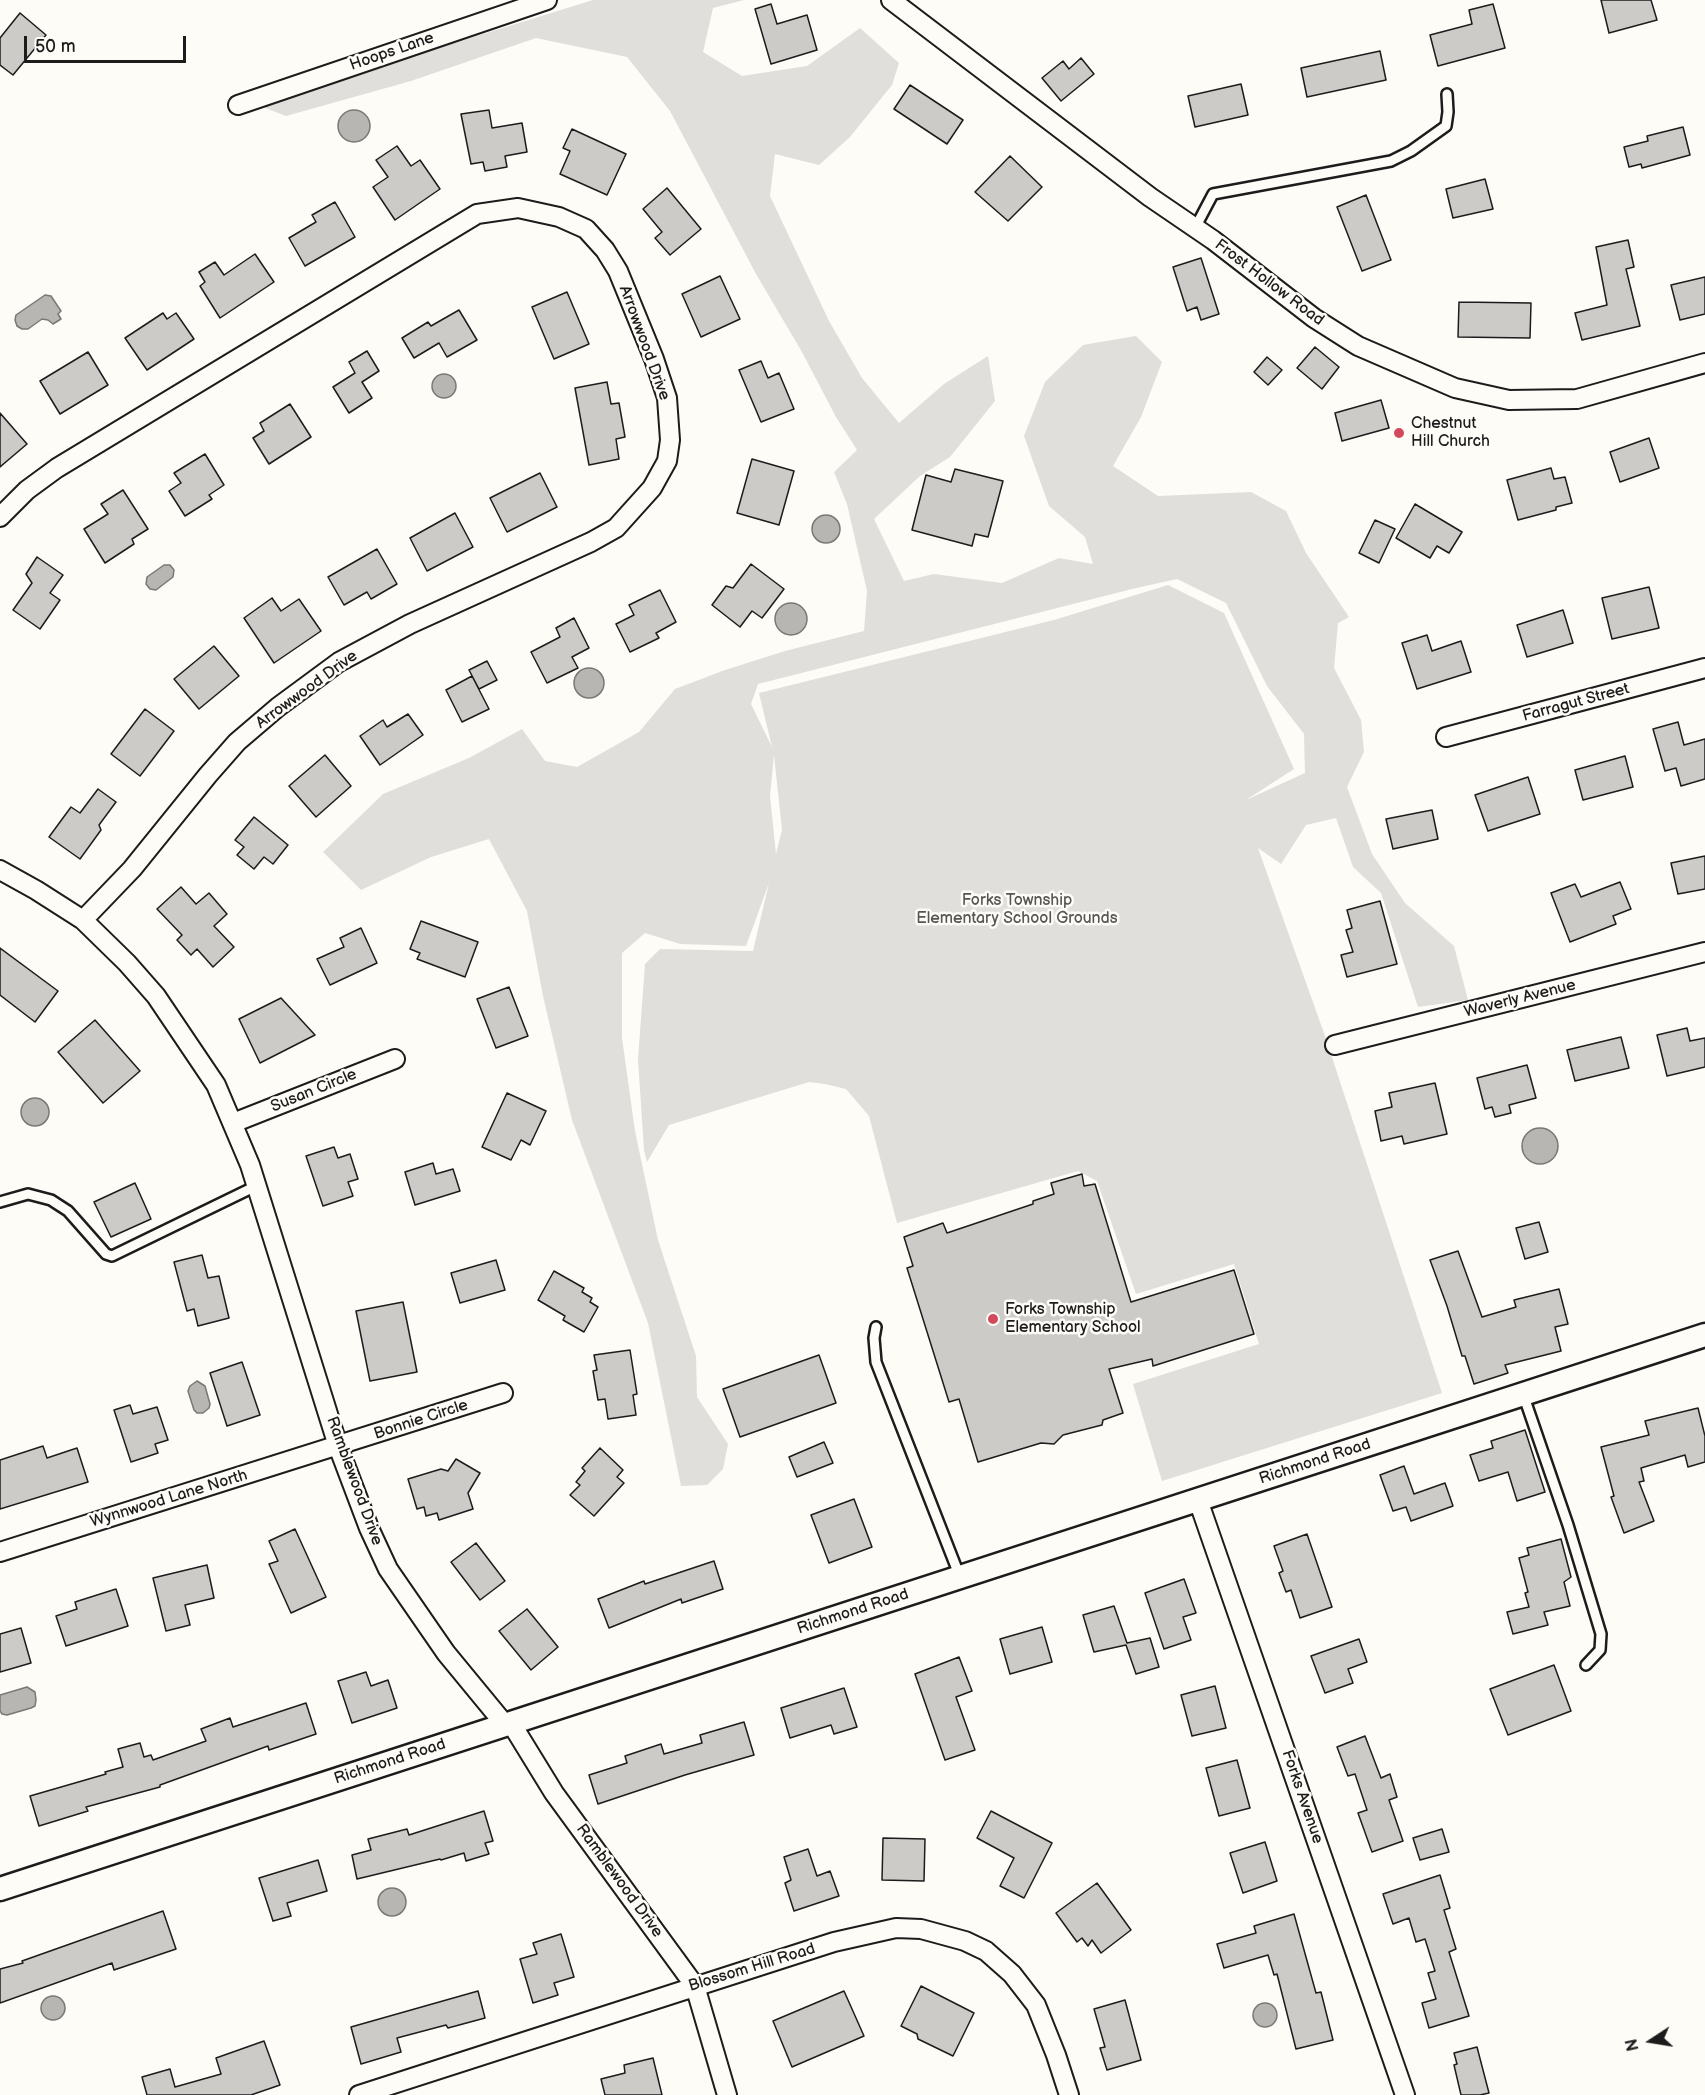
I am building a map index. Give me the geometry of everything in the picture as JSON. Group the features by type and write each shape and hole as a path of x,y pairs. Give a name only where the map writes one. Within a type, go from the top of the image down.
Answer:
{"street":[{"name":"Hoops Lane","path":"238,105 547,0"},
{"name":"Frost Hollow Road","path":"891,0 1314,318 1349,340 1455,388 1509,400 1577,399 1705,363"},
{"name":"Arrowwood Drive","path":"0,517 27,490 57,468 477,214 522,209 559,217 586,229 605,250 618,271 654,359 667,398 670,440 666,461 652,488 616,528 591,542 410,624 339,662 237,742 132,869 83,921"},
{"name":"Farragut Street","path":"1446,737 1705,668"},
{"name":"Ramblewood Drive","path":"0,870 36,890 83,921 127,963 156,996 216,1085 233,1123 256,1186 338,1446 369,1528 388,1569 446,1653 502,1721 511,1723 554,1793 695,1986 728,2095"},
{"name":"Waverly Avenue","path":"1335,1045 1705,952"},
{"name":"Susan Circle","path":"233,1123 395,1059"},
{"name":"Richmond Road","path":"0,1889 1705,1335"},
{"name":"Bonnie Circle","path":"338,1446 503,1393"},
{"name":"Wynnwood Lane North","path":"0,1552 338,1446"},
{"name":"Forks Avenue","path":"1198,1500 1405,2095"},
{"name":"Blossom Hill Road","path":"359,2095 695,1986 868,1933 896,1928 921,1929 965,1941 986,1951 1012,1974 1036,2005 1069,2095"}],"lane":[{"path":"1195,228 1213,194 1391,161 1411,151 1446,126 1448,94"},
{"path":"0,1202 28,1194 51,1200 69,1210 106,1254 112,1256 256,1186"},
{"path":"876,1327 874,1344 876,1362 960,1577"},
{"path":"1523,1394 1568,1525 1601,1634 1600,1650 1586,1665"}],"green space":[{"name":"Forks Township Elementary School Grounds","path":"593,0 744,0 713,8 703,52 742,76 807,66 860,28 899,63 892,85 850,137 819,165 775,154 770,196 829,321 862,378 899,423 944,384 988,356 995,401 950,457 920,476 874,519 904,581 934,574 1002,583 1059,558 1093,564 1085,537 1049,506 1024,436 1045,382 1083,345 1136,336 1162,362 1141,417 1113,466 1158,496 1251,492 1286,511 1306,553 1349,617 1338,623 1334,668 1361,720 1364,752 1347,787 1372,854 1405,903 1454,946 1468,1000 1418,1007 1381,893 1353,867 1336,818 1306,825 1281,864 1258,848 1325,1036 1442,1393 1162,1481 1133,1384 1259,1344 1234,1264 1136,1294 1097,1181 1078,1171 897,1223 869,1116 846,1089 825,1084 809,1082 669,1125 647,1162 644,1150 638,1059 645,964 660,949 753,951 769,883 746,946 680,944 645,933 622,953 622,1038 635,1131 658,1240 696,1356 697,1397 728,1444 723,1469 707,1485 681,1486 648,1323 572,1120 543,996 527,911 489,839 431,857 361,890 323,852 383,794 469,758 522,729 545,761 577,767 639,732 675,689 785,651 864,631 867,591 847,504 834,472 857,450 756,274 670,111 627,57 536,38 411,81 286,116 260,106","holes":["1177,579 1226,603 1267,686 1304,734 1305,773 1246,800 1294,769 1224,613 1168,585 1054,620 759,693 772,747 751,704 758,684","774,755 782,830 776,854 770,796"]}],"shaded area":[{"path":"354,110 366,114 370,126 366,138 354,142 342,138 338,126 342,114"},
{"path":"45,295 51,296 61,311 58,314 61,319 53,324 42,319 28,329 17,326 16,315"},
{"path":"444,374 453,377 456,386 453,395 444,398 435,395 432,386 435,377"},
{"path":"826,515 836,519 840,529 836,539 826,543 816,539 812,529 816,519"},
{"path":"164,565 170,565 174,570 173,577 156,590 150,589 146,584 147,577"},
{"path":"791,603 802,608 807,619 802,630 791,635 780,630 775,619 780,608"},
{"path":"589,668 600,672 604,683 600,694 589,698 578,694 574,683 578,672"},
{"path":"35,1098 45,1102 49,1112 45,1122 35,1126 25,1122 21,1112 25,1102"},
{"path":"1540,1128 1553,1133 1558,1146 1553,1159 1540,1164 1527,1159 1522,1146 1527,1133"},
{"path":"197,1381 205,1386 210,1404 203,1413 197,1413 194,1410 188,1391 190,1386"},
{"path":"27,1687 35,1692 35,1706 7,1715 2,1714 0,1695"},
{"path":"392,1888 402,1892 406,1902 402,1912 392,1916 382,1912 378,1902 382,1892"},
{"path":"53,1996 58,1997 64,2003 64,2013 58,2019 53,2020 48,2019 42,2013 41,2008 42,2003 48,1997"},
{"path":"1265,2003 1270,2004 1276,2010 1276,2020 1270,2026 1265,2027 1260,2026 1254,2020 1253,2015 1254,2010 1260,2004"}],"building":[{"path":"1601,0 1651,0 1657,20 1609,33"},
{"path":"771,4 777,24 807,15 817,50 771,64 755,9"},
{"path":"1493,4 1505,48 1438,66 1430,35 1472,24 1469,10"},
{"path":"20,13 46,35 13,75 0,65 0,38"},
{"path":"1380,51 1386,80 1307,97 1301,68"},
{"path":"1081,58 1094,74 1061,101 1042,78 1063,61 1069,69"},
{"path":"1241,84 1248,115 1195,127 1188,96"},
{"path":"910,85 963,120 947,144 894,109"},
{"path":"489,110 492,128 522,123 527,152 505,156 507,167 485,171 483,162 471,164 461,114"},
{"path":"1683,127 1690,155 1642,168 1641,164 1629,167 1624,147 1648,141 1647,136"},
{"path":"572,129 626,154 607,195 560,174 570,151 563,148"},
{"path":"397,146 411,166 420,160 440,189 395,220 373,187 388,177 376,160"},
{"path":"1010,156 1042,187 1008,221 975,192"},
{"path":"1485,179 1493,209 1453,218 1446,189"},
{"path":"667,188 701,229 670,255 655,238 662,232 643,209"},
{"path":"1366,195 1391,260 1362,271 1337,207"},
{"path":"335,202 355,237 305,266 289,238 316,222 312,215"},
{"path":"1628,240 1634,267 1626,269 1640,326 1582,340 1575,313 1607,305 1596,247"},
{"path":"255,254 274,282 220,318 200,286 205,282 199,272 215,262 224,275"},
{"path":"1201,258 1219,314 1201,320 1197,307 1187,311 1173,267"},
{"path":"720,276 740,319 701,337 682,294"},
{"path":"1705,277 1705,314 1680,320 1671,285"},
{"path":"567,292 589,344 554,359 532,307"},
{"path":"1459,302 1531,303 1530,338 1458,337"},
{"path":"459,310 477,340 447,357 439,343 414,358 402,338 428,322 431,326"},
{"path":"163,313 167,319 176,313 194,339 147,370 125,338"},
{"path":"1315,347 1339,367 1322,389 1297,368"},
{"path":"367,351 379,371 362,382 372,398 349,413 333,387 355,373 349,362"},
{"path":"88,352 108,385 60,414 40,381"},
{"path":"1267,357 1282,370 1268,385 1254,372"},
{"path":"761,361 768,378 779,373 794,409 761,422 739,370"},
{"path":"607,382 611,404 619,403 625,437 616,439 619,459 589,465 575,388"},
{"path":"1381,400 1389,428 1342,441 1335,413"},
{"path":"290,404 311,437 269,464 253,438 264,431 260,423"},
{"path":"0,413 27,444 0,467"},
{"path":"1649,438 1659,468 1620,482 1610,452"},
{"path":"205,454 224,485 209,495 212,499 185,516 169,491 181,483 174,473"},
{"path":"752,459 794,471 779,525 737,513"},
{"path":"1551,468 1554,479 1565,477 1572,503 1556,507 1556,510 1518,520 1507,480"},
{"path":"955,469 1003,481 988,537 975,534 972,546 912,530 926,475 951,482"},
{"path":"540,473 557,507 507,532 490,498"},
{"path":"123,490 148,529 132,539 134,544 105,563 84,529 108,514 101,504"},
{"path":"1415,504 1462,532 1449,553 1437,546 1430,558 1396,538"},
{"path":"455,513 473,547 427,571 410,538"},
{"path":"1375,520 1395,529 1379,563 1359,553"},
{"path":"377,549 397,584 371,599 367,592 344,605 328,577"},
{"path":"37,557 63,575 50,593 60,600 40,629 13,610 32,583 26,574"},
{"path":"751,564 784,589 762,618 752,611 740,627 712,605 726,586 733,588"},
{"path":"1649,587 1659,628 1612,639 1602,598"},
{"path":"660,590 676,622 656,633 659,638 630,652 616,624 634,615 629,605"},
{"path":"272,598 281,611 299,599 321,631 274,663 244,618"},
{"path":"1563,610 1573,643 1527,657 1517,625"},
{"path":"574,618 589,648 572,657 578,668 547,683 531,652 560,637 556,628"},
{"path":"1427,635 1432,651 1461,641 1471,672 1417,689 1402,643"},
{"path":"214,646 239,676 199,709 174,679"},
{"path":"487,661 497,680 479,689 469,670"},
{"path":"472,676 489,709 462,722 446,690"},
{"path":"145,709 174,731 140,776 111,754"},
{"path":"408,714 423,735 380,765 360,736 383,720 387,727"},
{"path":"1678,722 1684,745 1705,739 1705,779 1681,786 1676,768 1665,771 1653,729"},
{"path":"325,755 351,786 316,817 289,786"},
{"path":"1625,756 1633,787 1583,800 1575,770"},
{"path":"1528,777 1540,814 1488,831 1475,795"},
{"path":"98,789 116,802 99,825 101,830 80,859 49,837 71,807 80,813"},
{"path":"1432,810 1438,839 1393,849 1386,819"},
{"path":"254,817 288,845 273,864 264,857 254,869 237,855 244,847 235,840"},
{"path":"1705,856 1705,889 1678,894 1671,863"},
{"path":"1620,882 1631,909 1613,916 1616,924 1570,942 1551,893 1575,884 1581,897"},
{"path":"181,887 196,904 209,893 227,914 214,926 234,947 213,967 197,949 191,955 177,940 182,935 157,909"},
{"path":"1380,901 1397,964 1347,977 1341,955 1353,952 1346,930 1352,928 1347,910"},
{"path":"421,921 478,942 465,977 417,959 420,953 410,949"},
{"path":"361,928 377,963 330,985 317,959 344,947 340,938"},
{"path":"0,948 58,991 35,1022 0,995"},
{"path":"509,987 528,1036 496,1048 477,999"},
{"path":"281,998 315,1035 260,1063 239,1019"},
{"path":"95,1020 140,1071 103,1103 58,1052"},
{"path":"1687,1028 1690,1041 1705,1038 1705,1067 1667,1076 1657,1035"},
{"path":"1621,1037 1629,1068 1575,1081 1567,1050"},
{"path":"1527,1065 1536,1098 1509,1105 1511,1113 1495,1117 1492,1107 1485,1109 1477,1078"},
{"path":"1435,1083 1447,1134 1404,1144 1402,1136 1381,1141 1375,1111 1392,1107 1389,1093"},
{"path":"507,1093 546,1111 530,1145 521,1140 511,1160 482,1147"},
{"path":"334,1147 338,1158 350,1154 358,1179 348,1182 353,1196 323,1206 306,1156"},
{"path":"433,1163 436,1174 453,1169 460,1191 415,1205 405,1172"},
{"path":"1082,1174 1084,1186 1095,1184 1131,1302 1234,1270 1254,1334 1153,1366 1152,1359 1109,1369 1123,1413 1103,1420 1102,1425 1063,1435 1054,1444 1041,1443 978,1462 959,1399 949,1402 907,1268 913,1266 904,1237 943,1223 947,1233 1033,1204 1033,1201 1054,1194 1051,1183"},
{"path":"135,1183 151,1219 111,1237 94,1202"},
{"path":"1539,1222 1548,1252 1525,1259 1516,1228"},
{"path":"1458,1251 1482,1317 1516,1307 1514,1300 1559,1289 1568,1324 1555,1327 1561,1351 1505,1365 1508,1373 1474,1384 1465,1356 1462,1356 1430,1260"},
{"path":"202,1255 208,1278 219,1276 229,1318 198,1326 194,1309 187,1311 174,1262"},
{"path":"496,1260 505,1290 460,1303 451,1273"},
{"path":"554,1271 584,1288 582,1292 592,1298 590,1302 598,1307 584,1332 563,1320 565,1316 538,1300"},
{"path":"403,1302 417,1372 370,1381 356,1311"},
{"path":"630,1350 637,1394 633,1395 636,1415 608,1419 605,1399 598,1400 593,1371 597,1370 594,1355"},
{"path":"819,1355 836,1403 740,1437 723,1389"},
{"path":"242,1362 260,1415 227,1426 210,1373"},
{"path":"130,1405 133,1414 157,1407 168,1440 155,1444 158,1453 131,1462 114,1410"},
{"path":"1698,1408 1705,1436 1705,1462 1688,1467 1685,1455 1641,1468 1644,1481 1639,1482 1654,1521 1624,1533 1611,1497 1614,1496 1601,1447 1649,1435 1645,1421"},
{"path":"1525,1430 1545,1492 1517,1501 1508,1472 1479,1481 1470,1455 1493,1448 1491,1441"},
{"path":"824,1442 833,1463 797,1477 789,1457"},
{"path":"43,1446 47,1458 77,1448 88,1482 0,1509 0,1460"},
{"path":"600,1448 623,1470 617,1477 624,1483 594,1516 570,1495 580,1485 576,1482 585,1471 582,1468"},
{"path":"456,1459 480,1473 468,1493 473,1509 439,1520 437,1513 426,1516 424,1507 417,1509 408,1479 441,1469 448,1471"},
{"path":"1404,1466 1414,1494 1445,1483 1453,1506 1411,1521 1406,1507 1393,1511 1380,1475"},
{"path":"854,1499 872,1547 829,1563 811,1515"},
{"path":"295,1529 326,1597 291,1613 269,1564 278,1561 269,1541"},
{"path":"1307,1534 1332,1607 1300,1618 1291,1590 1286,1592 1279,1573 1283,1571 1274,1546"},
{"path":"1561,1539 1571,1577 1564,1582 1570,1606 1544,1612 1548,1625 1513,1634 1507,1612 1529,1607 1525,1593 1528,1592 1519,1558 1529,1555 1527,1548"},
{"path":"476,1543 505,1581 480,1600 451,1562"},
{"path":"714,1561 723,1589 682,1603 681,1599 609,1628 598,1599 644,1581 645,1584"},
{"path":"207,1565 214,1598 185,1605 190,1625 166,1631 153,1578"},
{"path":"1184,1579 1196,1613 1183,1617 1191,1640 1164,1649 1145,1593"},
{"path":"116,1589 128,1626 66,1646 56,1616 77,1609 75,1602"},
{"path":"1114,1606 1127,1643 1150,1638 1159,1667 1136,1674 1126,1645 1094,1652 1083,1615"},
{"path":"527,1609 558,1647 531,1670 499,1631"},
{"path":"1042,1627 1052,1662 1010,1674 1000,1639"},
{"path":"21,1628 31,1663 0,1672 0,1634"},
{"path":"1359,1639 1367,1662 1348,1669 1353,1683 1325,1693 1311,1656"},
{"path":"959,1657 972,1691 956,1697 975,1750 945,1760 915,1674"},
{"path":"1554,1665 1571,1711 1508,1735 1490,1689"},
{"path":"366,1672 371,1686 388,1680 397,1708 352,1723 338,1681"},
{"path":"1215,1686 1226,1728 1192,1736 1181,1695"},
{"path":"844,1688 857,1727 834,1734 831,1725 790,1738 781,1708"},
{"path":"306,1703 316,1734 269,1750 268,1746 160,1785 160,1787 86,1807 88,1811 39,1826 30,1796 123,1767 118,1749 140,1743 144,1757 151,1755 153,1760 206,1741 201,1729 230,1718 233,1727"},
{"path":"744,1722 754,1755 598,1804 589,1775 627,1763 625,1756 661,1744 664,1754 702,1743 700,1735"},
{"path":"1365,1736 1381,1778 1390,1774 1397,1797 1389,1800 1403,1841 1372,1852 1358,1813 1367,1810 1355,1774 1348,1776 1337,1747"},
{"path":"1237,1760 1250,1808 1219,1816 1206,1768"},
{"path":"484,1811 493,1841 485,1843 489,1854 466,1861 464,1853 357,1879 352,1855 371,1850 368,1839 407,1829 409,1835"},
{"path":"991,1811 1052,1843 1024,1898 1000,1886 1014,1858 977,1838"},
{"path":"1442,1829 1449,1852 1420,1860 1413,1838"},
{"path":"883,1838 925,1839 924,1881 882,1880"},
{"path":"1265,1842 1277,1881 1243,1893 1230,1853"},
{"path":"808,1849 817,1876 830,1871 839,1896 794,1911 785,1883 791,1880 784,1857"},
{"path":"318,1860 327,1891 287,1903 291,1916 273,1921 259,1878"},
{"path":"1440,1875 1450,1908 1444,1910 1456,1949 1449,1952 1469,2016 1429,2028 1422,2003 1436,1999 1428,1973 1435,1971 1425,1939 1416,1942 1409,1918 1393,1924 1383,1894"},
{"path":"1097,1883 1131,1930 1101,1953 1092,1940 1088,1946 1082,1938 1077,1942 1056,1913"},
{"path":"163,1911 176,1949 114,1970 112,1963 0,2003 0,1969 23,1963 22,1961"},
{"path":"1294,1914 1316,1993 1321,1992 1333,2040 1296,2049 1277,1974 1274,1975 1268,1955 1224,1968 1217,1944 1256,1933 1254,1926"},
{"path":"561,1934 574,1977 554,1983 558,1995 533,2003 520,1959 537,1954 533,1943"},
{"path":"921,1986 974,2013 953,2056 918,2039 917,2034 901,2026"},
{"path":"478,1991 485,2018 448,2028 446,2025 397,2038 401,2052 361,2064 351,2027"},
{"path":"844,1991 864,2036 792,2067 773,2021"},
{"path":"1125,2000 1141,2060 1107,2070 1100,2048 1105,2047 1094,2009"},
{"path":"264,2041 280,2085 251,2095 147,2095 142,2077 170,2069 175,2087 221,2074 216,2058"},
{"path":"1477,2047 1489,2093 1461,2095 1454,2065 1457,2064 1454,2053"},
{"path":"653,2058 662,2095 605,2095 601,2079 625,2073 624,2065"}],"place":[{"name":"Chestnut Hill Church","path":"1399,433"},
{"name":"Forks Township Elementary School","path":"993,1319"}]}
